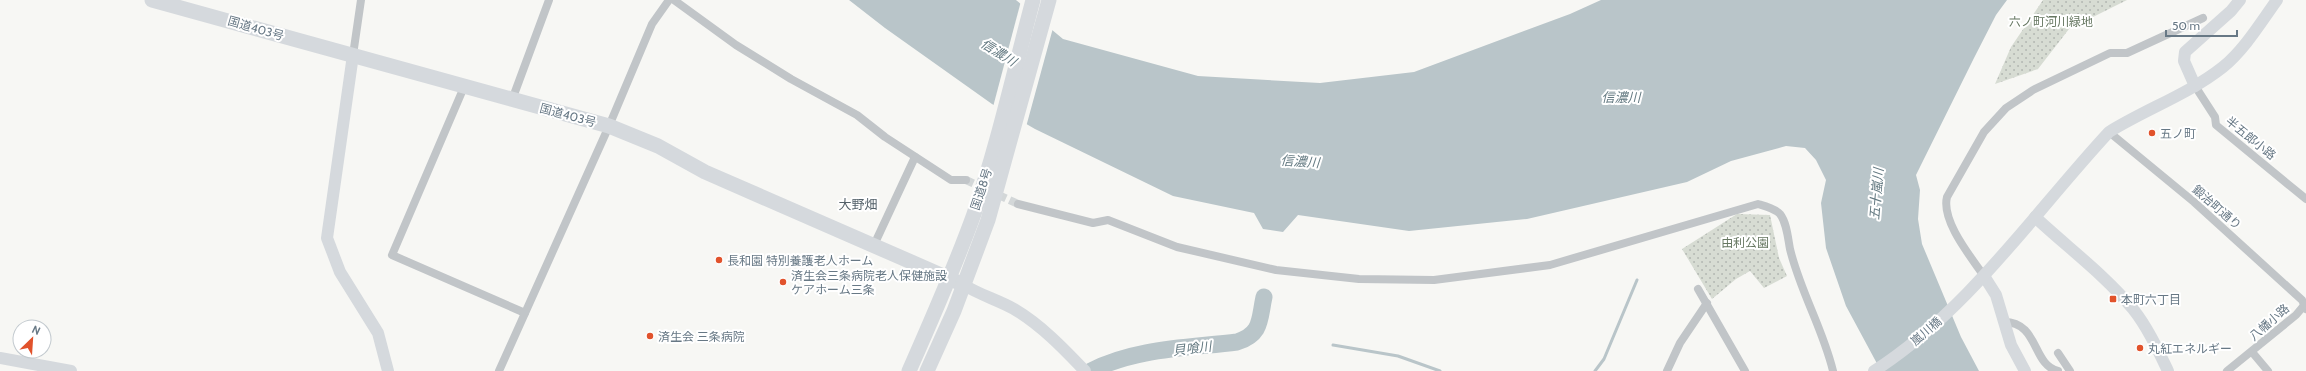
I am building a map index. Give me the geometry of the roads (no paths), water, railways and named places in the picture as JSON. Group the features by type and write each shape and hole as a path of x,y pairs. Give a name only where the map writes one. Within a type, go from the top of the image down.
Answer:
{"highway":[{"name":"国道403号","path":"152,0 353,55 464,88 609,126 658,146 705,172 964,285"},
{"name":"国道8号","path":"909,371 949,278 974,212 991,158 1033,0"},
{"name":"国道8号","path":"927,371 964,285 986,226 1005,164 1049,0"}],"street":[{"path":"361,0 327,238 340,272 378,334 388,371"},
{"path":"512,100 549,0"},
{"path":"499,371 609,126 652,24 669,0"},
{"path":"674,0 736,45 791,79 857,115 884,137 951,180 966,180"},
{"path":"2195,86 2184,61 2185,52 2240,0"},
{"name":"嵐川橋","path":"1874,371 1918,340 1984,276 2109,132 2132,118 2195,86 2224,66 2234,56 2277,0"},
{"path":"2025,371 2011,345 1996,295 1956,233 1946,212 1945,204 1984,132 1994,118 2006,108 2033,90 2110,53 2127,53 2203,18"},
{"name":"半五郎小路","path":"2195,86 2215,117 2216,124 2306,199"},
{"path":"464,88 392,255 525,313"},
{"name":"鍛治町通り","path":"2109,132 2194,202 2302,300 2305,306"},
{"path":"874,245 915,157"},
{"path":"1018,204 1093,223 1108,220 1177,247 1276,270 1359,279 1427,280 1550,265 1758,204 1769,206 1780,214 1786,228 1796,274 1828,353 1833,371"},
{"path":"2035,217 2114,288 2134,310 2151,336 2168,371"},
{"path":"964,285 979,294 1013,308 1057,341 1085,371"},
{"path":"1698,289 1745,371"},
{"path":"1666,371 1680,343 1707,303"},
{"name":"八幡小路","path":"2227,371 2252,352 2305,306"},
{"path":"2004,322 2015,322 2029,334 2048,367 2064,370"},
{"path":"2252,352 2268,371"},
{"path":"2058,353 2064,370"},
{"path":"0,358 71,371"}],"water":[{"name":"信濃川","path":"849,0 1016,0 1063,39 1198,76 1320,83 1414,72 1570,14 1601,0 2007,0 1996,15 1916,175 1920,190 1918,219 1922,244 1961,337 1979,371 1881,371 1846,306 1826,248 1821,203 1826,180 1816,160 1805,148 1786,146 1731,161 1687,182 1527,219 1409,231 1298,215 1283,232 1263,229 1254,213 1173,196 1035,129 992,104 885,28"}],"waterway":[{"path":"1595,371 1604,359 1637,280"},
{"name":"貝喰川","path":"1091,371 1108,363 1144,353 1237,342 1245,339 1251,335 1258,325 1264,297"},
{"path":"1333,345 1398,356 1440,371"}],"tunnel":[{"path":"966,180 1018,204"}],"place":[{"name":"五ノ町","path":"2152,133"},
{"name":"長和園 特別養護老人ホーム","path":"719,260"},
{"name":"済生会三条病院老人保健施設 ケアホーム三条","path":"783,282"},
{"name":"本町六丁目","path":"2113,299"},
{"name":"済生会 三条病院","path":"650,336"},
{"name":"丸紅エネルギー","path":"2140,348"}],"district":[{"name":"大野畑","path":"858,204"}],"park label":[{"name":"六ノ町河川緑地","path":"2051,21"},
{"name":"由利公園","path":"1745,242"}],"water label":[{"name":"五十嵐川","path":"1876,194"}]}
